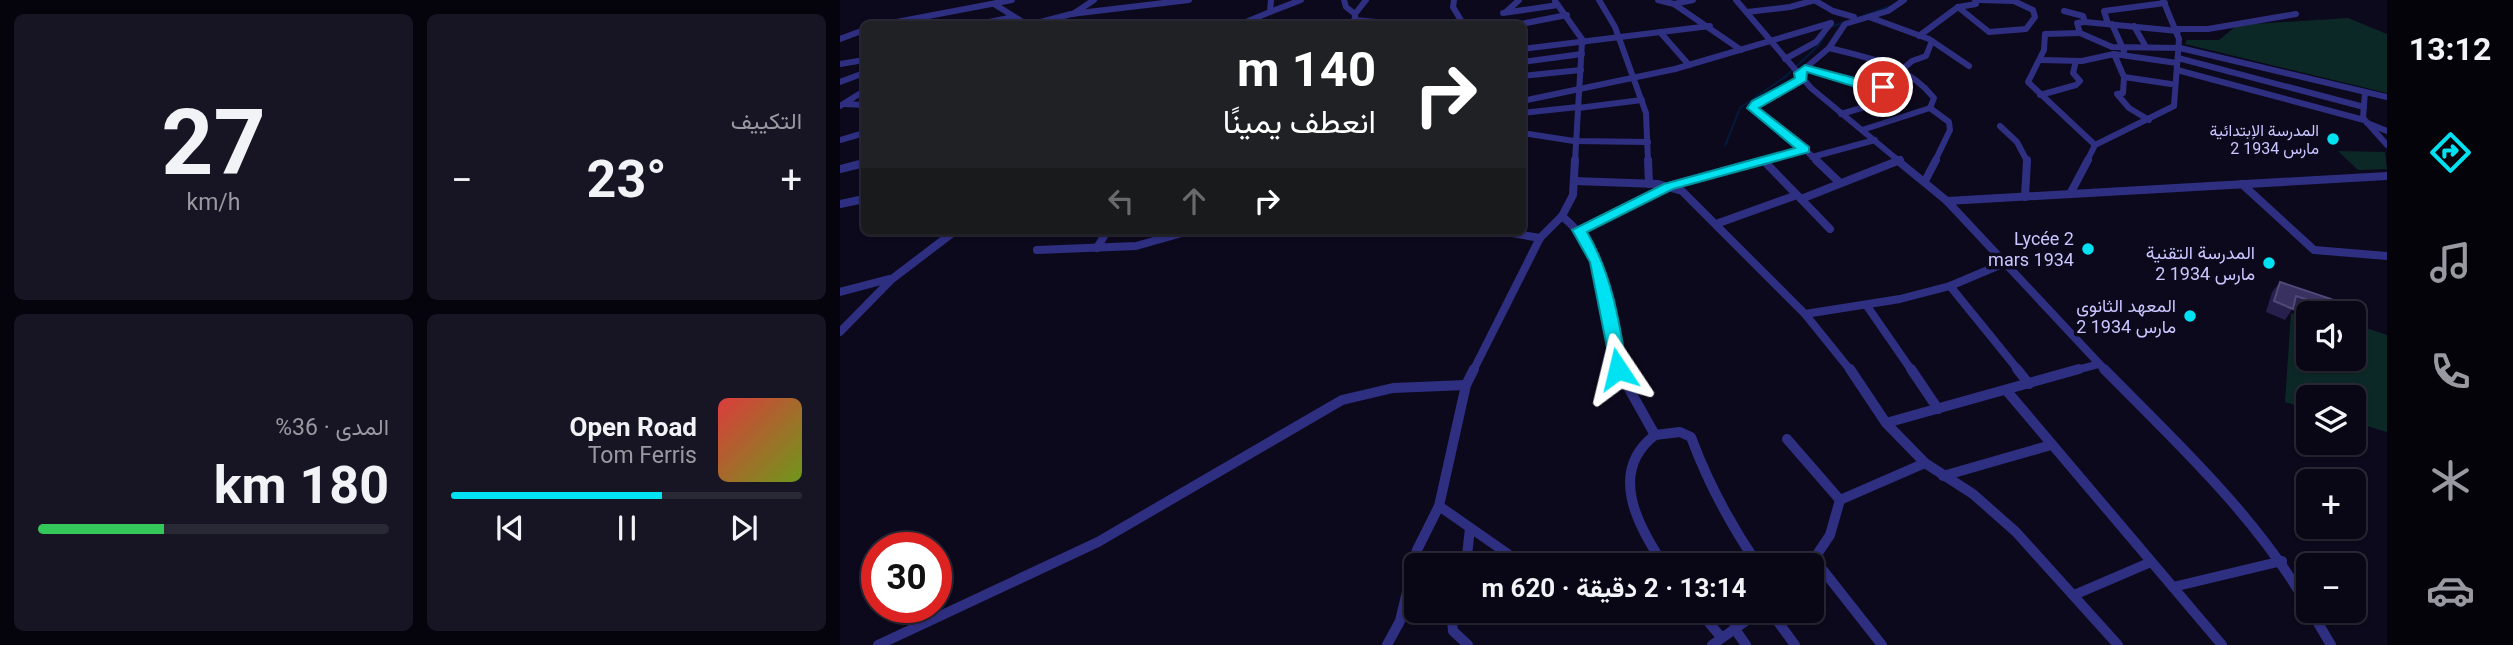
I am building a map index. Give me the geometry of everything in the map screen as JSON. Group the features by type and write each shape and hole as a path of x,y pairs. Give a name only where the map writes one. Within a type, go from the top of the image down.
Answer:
{"street":[{"path":"902,21 1012,0"},
{"path":"1071,15 1094,0"},
{"path":"1045,21 1071,15 1189,0"},
{"path":"1270,12 1271,0"},
{"path":"1248,21 1301,0"},
{"path":"1344,0 1355,20 1366,0"},
{"path":"1454,0 1453,7 1463,21"},
{"path":"1503,13 1519,0"},
{"path":"1599,0 1619,38 1642,100 1648,126 1648,184"},
{"path":"1658,0 1674,4 1710,26 1741,50"},
{"path":"1674,4 1693,0"},
{"path":"1736,0 1799,75 1841,114 1925,181 2007,262 2099,364 2231,498 2282,561 2296,585"},
{"path":"1747,12 1790,7 1814,0 1833,11 1854,16"},
{"path":"1526,100 1689,65 1854,16 1891,4 1893,0"},
{"path":"1840,183 1753,108 1756,103 1799,75 1829,48 1844,24 1888,11 1904,0"},
{"path":"1919,36 1958,7 1976,4 1977,0 2014,1 2033,10 2035,17 2025,29 1989,32 1958,7"},
{"path":"1387,645 1402,621 1407,581 1415,555 1439,506 1466,384 1540,238 1562,216 1573,195 1574,141 1583,42 1556,2 1503,13"},
{"path":"2070,194 2095,145 2174,106 2180,48 2178,30 2159,2 2104,10 2126,54"},
{"path":"994,4 1021,21"},
{"path":"2064,11 2082,15 2085,22"},
{"path":"1503,13 1504,21"},
{"path":"1080,21 1086,14"},
{"path":"2080,33 2077,23 2085,22 2178,30 2214,30 2262,16 2296,14"},
{"path":"1526,23 1567,15"},
{"path":"994,21 1014,17"},
{"path":"1057,21 1062,17"},
{"path":"1869,17 1932,41 1969,66"},
{"path":"1786,60 1813,45 1831,23"},
{"path":"1526,49 1710,26"},
{"path":"2134,26 2146,47"},
{"path":"840,39 861,31"},
{"path":"1660,32 1689,65"},
{"path":"2095,145 2030,86 2028,78 2047,46 2045,34 2080,33 2108,46 2180,48 2387,97"},
{"path":"1795,34 1813,45"},
{"path":"1805,68 1879,89 1904,68 1926,56 1932,41"},
{"path":"1829,48 1904,68 1929,90 1934,98 1930,108"},
{"path":"1526,61 1582,54"},
{"path":"2114,54 2124,77 2123,93 2117,94 2129,108 2149,120"},
{"path":"2041,60 2076,61 2126,54 2225,70 2364,107"},
{"path":"1856,84 1880,60"},
{"path":"2225,70 2228,60"},
{"path":"840,64 861,61"},
{"path":"2040,95 2076,85 2080,81 2073,73 2076,61"},
{"path":"2177,64 2365,121 2387,131"},
{"path":"1526,76 1581,70"},
{"path":"840,82 861,74"},
{"path":"2124,77 2171,84"},
{"path":"2365,92 2365,121 2387,145"},
{"path":"842,105 861,93"},
{"path":"1526,113 1642,100"},
{"path":"1841,114 1875,104"},
{"path":"842,105 861,105"},
{"path":"1862,130 1930,108"},
{"path":"1925,181 1951,130 1949,122 1930,108"},
{"path":"2000,126 2026,151 2029,164 2025,197"},
{"path":"1526,133 1574,141 1648,142"},
{"path":"840,140 861,134"},
{"path":"1812,158 1875,141"},
{"path":"1579,230 1668,186 1804,150"},
{"path":"1763,160 1830,229"},
{"path":"1716,224 1900,160"},
{"path":"840,169 861,164"},
{"path":"1947,201 2386,177"},
{"path":"1574,181 1668,186 1692,200 1768,281 1805,314 1841,356 1886,423 1925,463 1978,498 2074,595 2118,645"},
{"path":"2242,184 2314,250 2387,256"},
{"path":"840,204 861,200"},
{"path":"1562,216 1579,230 1597,262 1609,309 1618,369 1655,435"},
{"path":"840,332 892,279 950,235"},
{"path":"1097,248 1105,235"},
{"path":"1037,250 1097,248 1158,241 1177,235"},
{"path":"1523,235 1540,238"},
{"path":"1805,314 1867,306 1950,286 2007,262"},
{"path":"840,292 892,279"},
{"path":"1950,286 2029,384"},
{"path":"1867,306 1938,409"},
{"path":"1886,423 2099,364"},
{"path":"878,645 1098,541 1342,400 1393,388 1466,384"},
{"path":"2006,390 2222,645"},
{"path":"1655,553 1630,484 1632,460 1638,450 1655,435 1680,432 1691,437 1707,480 1750,553"},
{"path":"1787,439 1840,500 1837,521 1818,553"},
{"path":"1943,476 2052,445"},
{"path":"1840,500 1925,463"},
{"path":"1439,506 1507,553"},
{"path":"1467,553 1470,528"},
{"path":"2174,587 2282,561"},
{"path":"2074,595 2151,562"},
{"path":"1824,575 1882,645"},
{"path":"1450,623 1461,642 1468,645"},
{"path":"1706,623 1717,641 1742,623"},
{"path":"1779,623 1795,645"},
{"path":"2318,623 2331,645"},
{"path":"1734,628 1746,645"}],"green space":[{"path":"2348,18 2387,34 2387,93 2185,44 2187,40 2219,40 2235,27 2253,24"},
{"path":"2338,151 2385,152 2387,169 2358,170"},
{"path":"2291,313 2296,315 2296,371 2366,371 2366,328 2387,335 2387,432 2366,426 2366,385 2296,385 2296,405 2285,402"}],"building":[{"path":"2280,282 2337,301 2311,301 2296,296 2293,309 2274,301"}],"waterway":[{"path":"1831,27 1891,6"},
{"path":"1725,146 1740,108 1785,77 1819,45 1825,35"}],"place":[{"name":"المدرسة الإبتدائية 2 مارس 1934","path":"2333,139"},
{"name":"Lycée 2 mars 1934","path":"2088,249"},
{"name":"المدرسة التقنية 2 مارس 1934","path":"2269,263"},
{"name":"المعهد الثانوي 2 مارس 1934","path":"2190,316"}],"route":[{"path":"1618,369 1609,309 1597,262 1587,239 1579,230 1668,186 1804,150 1792,137 1756,113 1753,108 1756,103 1802,79 1798,75 1805,68 1869,88 1883,87"}]}
